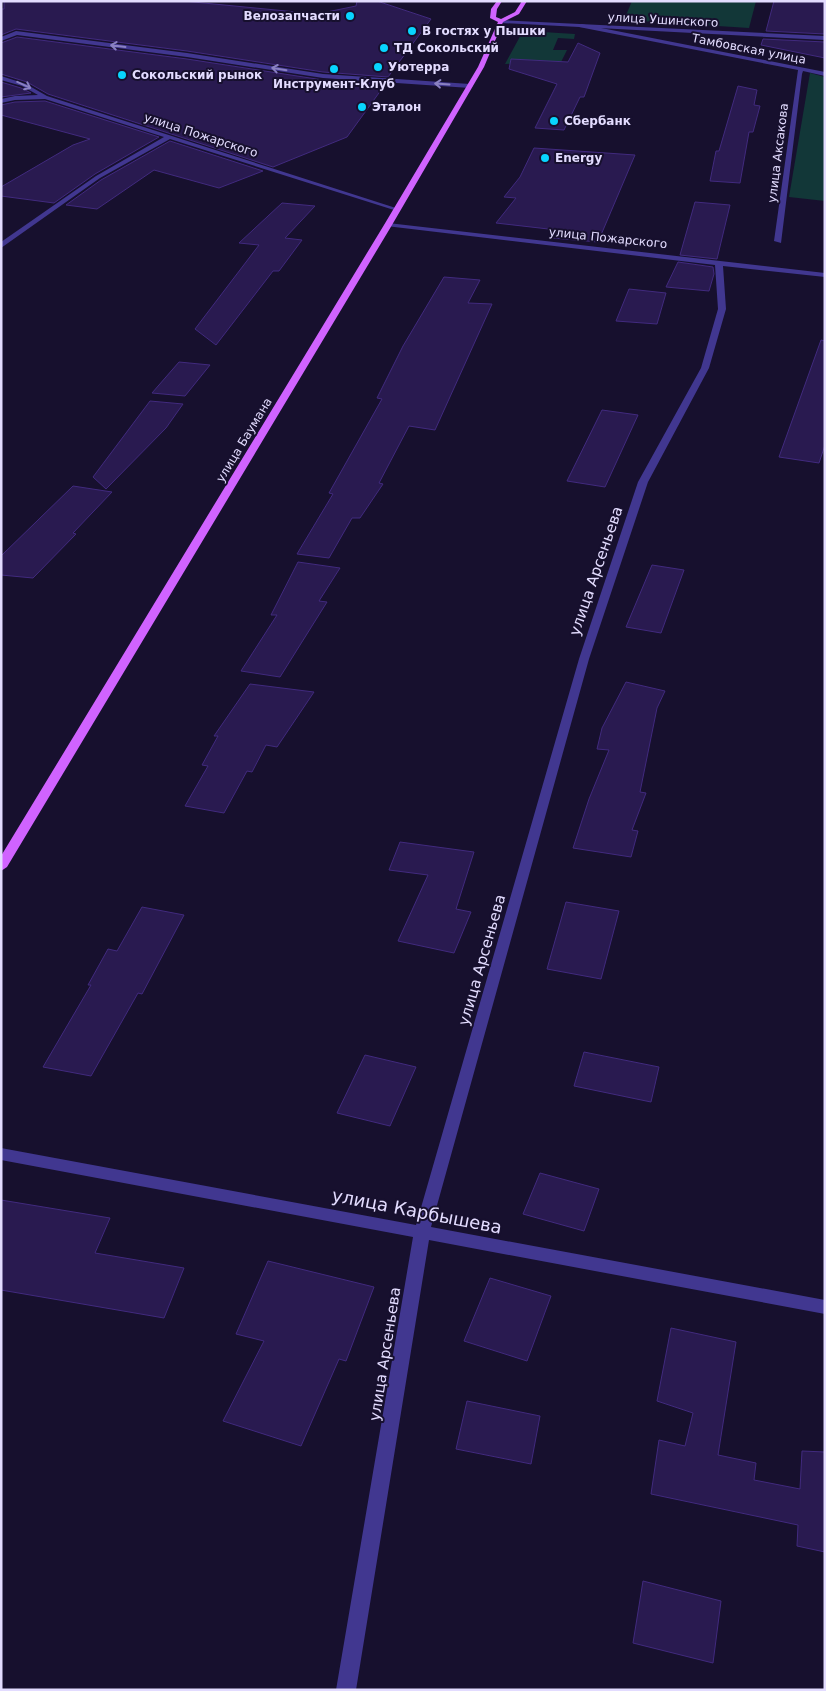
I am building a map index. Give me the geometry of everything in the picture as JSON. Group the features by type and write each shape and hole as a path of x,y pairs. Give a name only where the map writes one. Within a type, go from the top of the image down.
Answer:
{"main road":[{"path":"500,1 494,9 493,18 501,22 517,13 525,1"},
{"name":"улица Баумана","path":"1,867 388,226 396,209 481,67 501,22"}],"street":[{"name":"улица Ушинского","path":"501,22 825,38"},
{"name":"Тамбовская улица","path":"581,26 825,74"},
{"path":"1,33 16,33 187,55 323,76 470,86"},
{"path":"1,39 16,33"},
{"name":"улица Аксакова","path":"778,241 801,69"},
{"name":"улица Пожарского","path":"1,78 24,84 45,97 396,209"},
{"path":"1,101 15,98 45,97"},
{"path":"1,246 98,177 169,137"},
{"name":"улица Пожарского","path":"388,226 825,275"},
{"name":"улица Арсеньева","path":"346,1690 422,1232 584,659 643,482 705,368 722,310 719,262"},
{"name":"улица Карбышева","path":"1,1154 825,1307"}],"green space":[{"path":"632,1 756,1 749,28 624,20"},
{"path":"523,31 575,34 574,39 558,38 553,50 567,50 561,62 505,64"},
{"path":"810,73 825,77 825,201 789,197"}],"building":[{"path":"4,1 183,1 317,14 356,6 357,1 377,1 431,19 388,77 323,72 187,51 16,29 1,35 1,9 4,9"},
{"path":"774,1 825,1 825,34 766,31"},
{"path":"17,37 187,59 323,80 383,84 382,86 384,86 347,137 273,167 48,94 27,82 1,74 1,43"},
{"path":"763,39 825,42 825,58 761,45"},
{"path":"578,43 600,53 584,97 580,97 564,130 535,128 557,84 509,69 511,59 568,62"},
{"path":"1,82 21,88 31,93 1,97"},
{"path":"738,86 757,90 754,105 760,106 753,132 749,132 740,183 710,181 716,151 719,151"},
{"path":"45,101 159,137 95,174 54,203 1,196 1,187 73,145 90,139 1,115 1,105 15,102"},
{"path":"170,141 263,171 219,188 154,170 97,209 66,205 101,180"},
{"path":"534,148 635,155 598,242 553,238 557,230 496,223 516,198 504,197 520,177"},
{"path":"695,202 730,205 717,259 680,255"},
{"path":"282,203 315,206 285,238 302,240 279,271 273,271 216,345 195,329 259,245 239,243"},
{"path":"678,262 713,267 714,274 709,291 666,287"},
{"path":"444,277 480,280 468,303 492,304 435,430 409,426 379,483 383,484 360,518 352,518 329,558 297,554 333,494 329,493 382,399 377,398 403,346"},
{"path":"629,289 666,293 657,324 616,321"},
{"path":"821,340 825,341 825,445 819,463 779,457"},
{"path":"179,362 210,365 185,396 152,393"},
{"path":"150,401 183,404 166,428 106,489 93,477"},
{"path":"602,410 638,415 605,487 567,481"},
{"path":"73,486 112,492 73,533 76,534 33,578 1,575 1,556"},
{"path":"298,562 340,568 319,601 327,602 280,677 241,671 277,615 271,615"},
{"path":"652,565 684,570 661,633 626,627"},
{"path":"626,682 665,691 657,708 640,792 646,793 632,830 638,831 631,857 573,848 589,799 609,750 597,749 602,728"},
{"path":"250,684 314,692 277,747 266,745 252,772 247,771 224,813 185,806 208,766 202,765 218,736 214,736"},
{"path":"400,842 474,852 456,909 471,912 454,953 398,941 428,875 389,870"},
{"path":"566,902 619,911 601,979 547,969"},
{"path":"142,907 184,915 142,994 138,993 91,1076 43,1067 91,985 88,985 108,949 117,951"},
{"path":"584,1052 659,1067 651,1102 574,1086"},
{"path":"365,1055 416,1067 390,1126 337,1113"},
{"path":"540,1173 599,1189 584,1231 523,1214"},
{"path":"1,1200 110,1218 95,1253 184,1268 164,1318 1,1290"},
{"path":"268,1261 374,1287 346,1361 339,1359 301,1446 223,1421 264,1341 236,1334"},
{"path":"490,1278 551,1296 527,1361 464,1341"},
{"path":"671,1328 736,1342 718,1455 756,1463 754,1480 800,1489 802,1451 825,1452 825,1552 797,1546 798,1525 651,1494 659,1440 685,1446 693,1413 657,1401"},
{"path":"467,1401 540,1416 531,1464 456,1449"},
{"path":"643,1581 721,1601 713,1663 633,1643"}],"place":[{"name":"Велозапчасти","path":"350,16"},
{"name":"В гостях у Пышки","path":"412,31"},
{"name":"ТД Сокольский","path":"384,48"},
{"name":"Уютерра","path":"378,67"},
{"name":"Инструмент-Клуб","path":"334,69"},
{"name":"Сокольский рынок","path":"122,75"},
{"name":"Эталон","path":"362,107"},
{"name":"Сбербанк","path":"554,121"},
{"name":"Energy","path":"545,158"}]}
